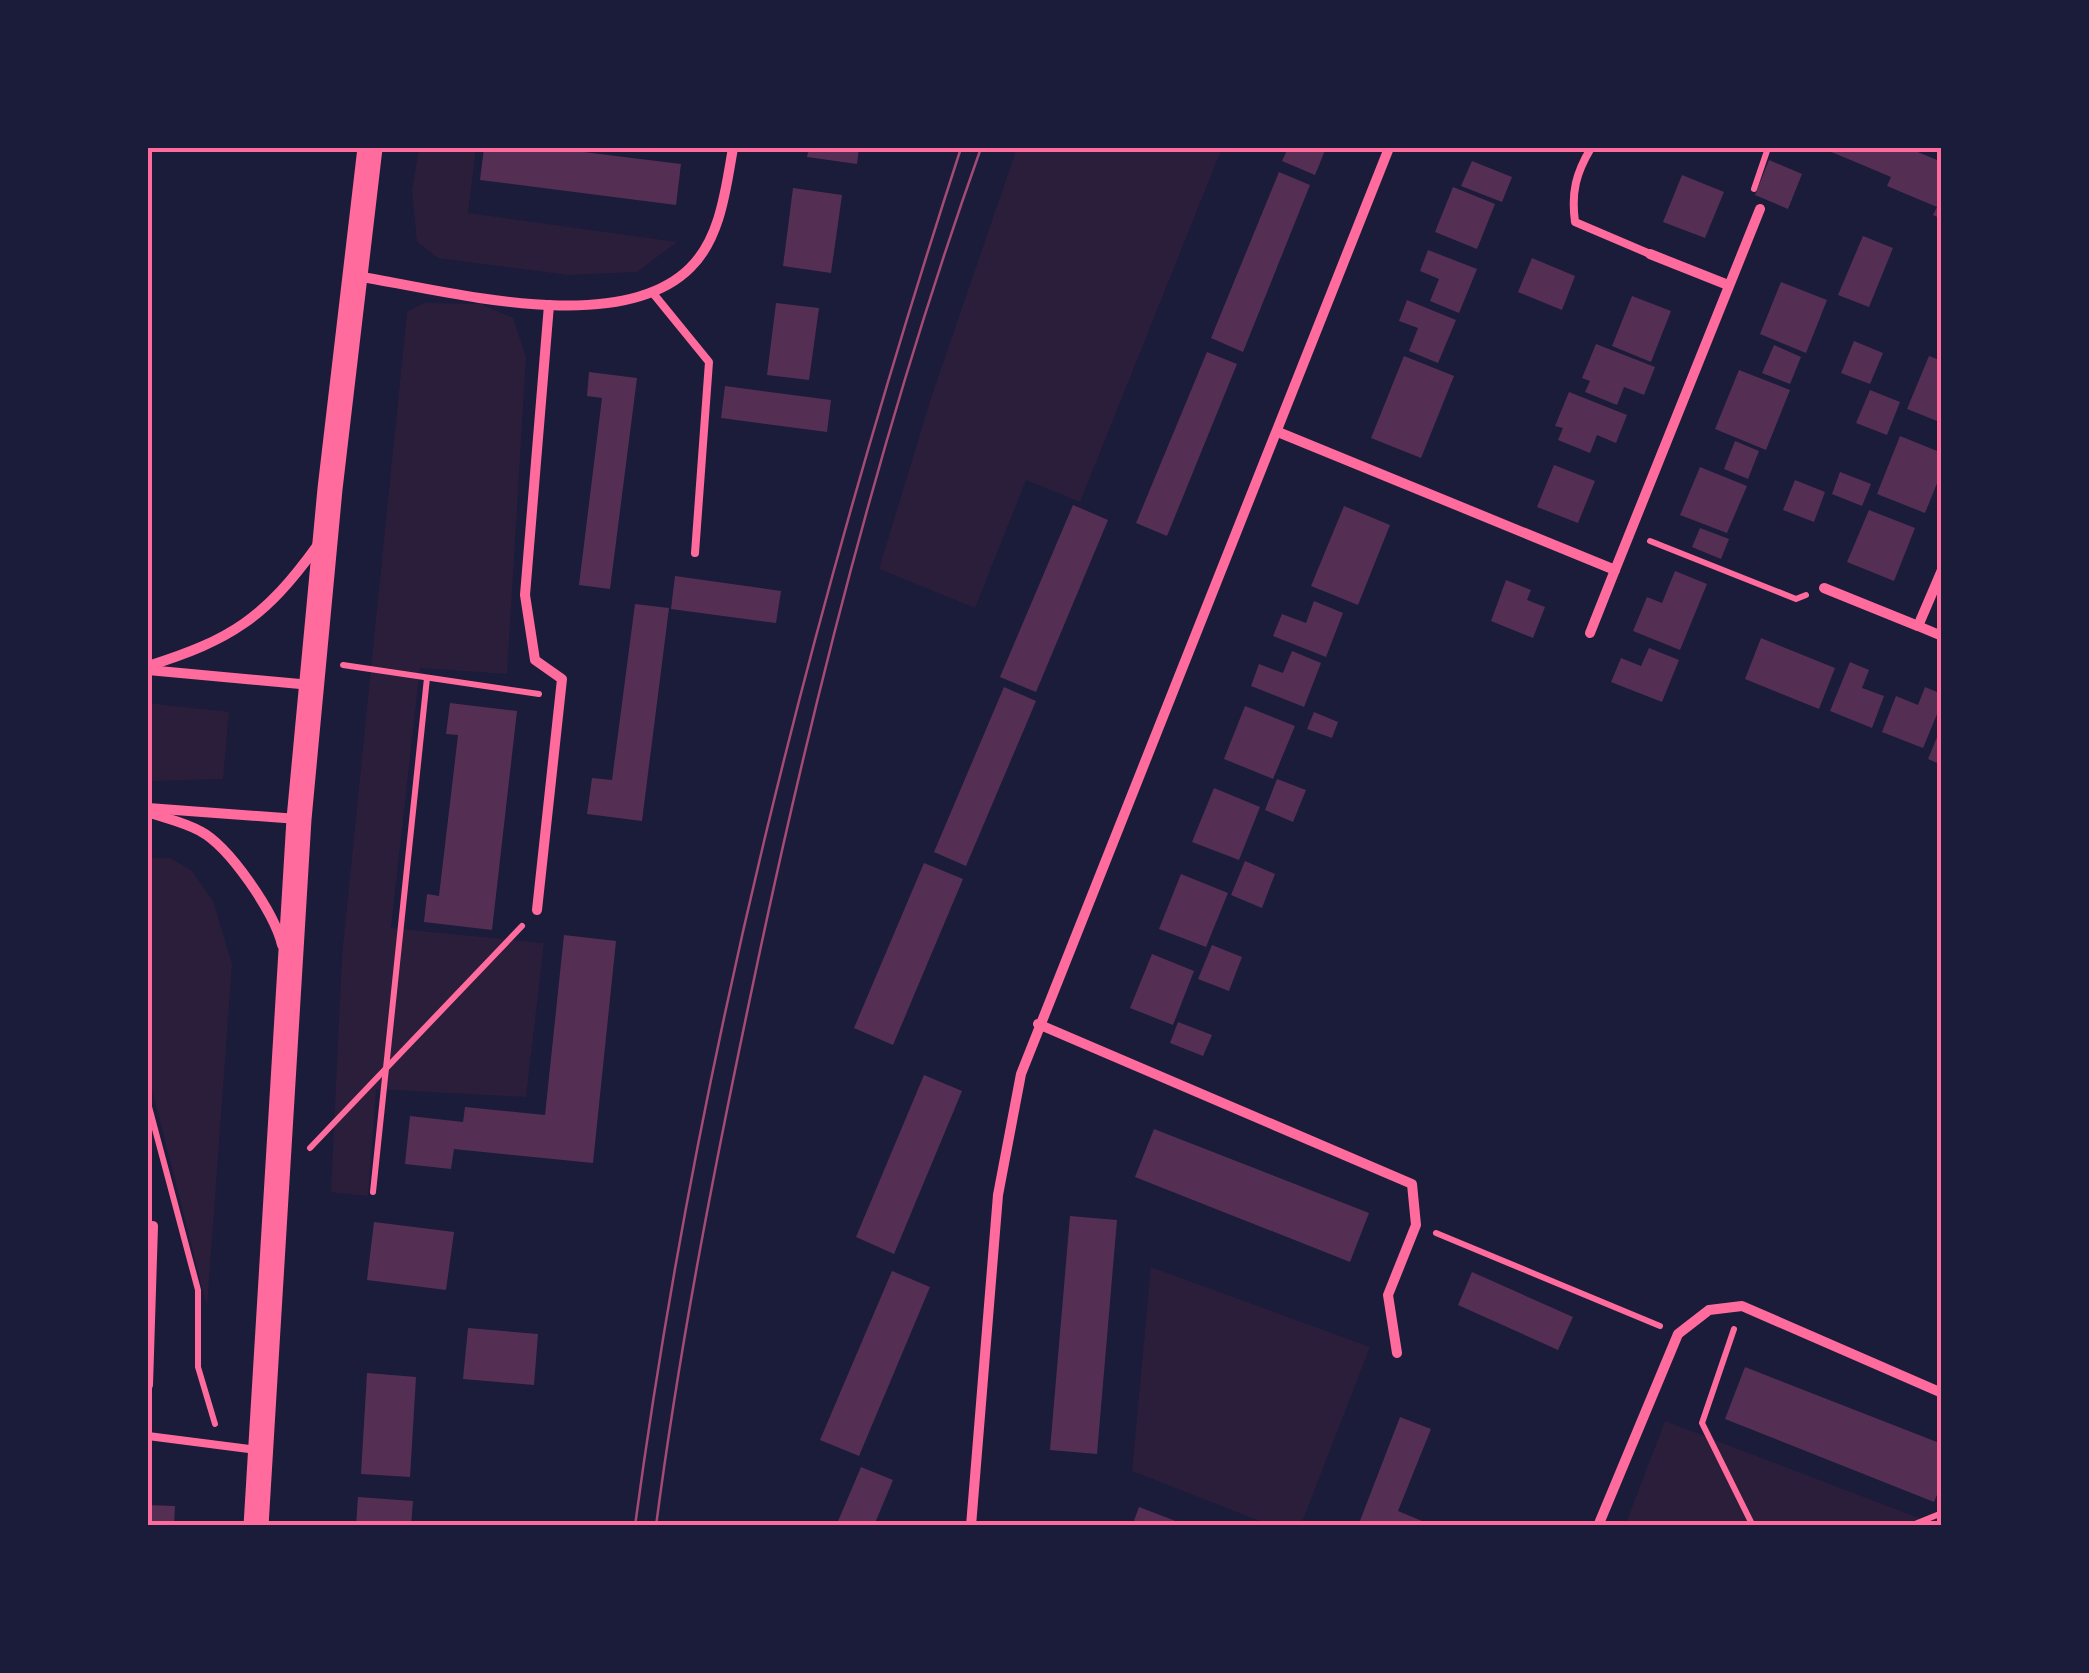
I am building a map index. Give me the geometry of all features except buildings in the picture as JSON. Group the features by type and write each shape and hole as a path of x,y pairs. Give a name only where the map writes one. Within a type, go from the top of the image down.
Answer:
{"main road":[{"path":"256,1526 299,819 326,534 370,148"}],"street":[{"path":"354,276 549,306 608,303 652,292 691,267 714,227 721,213 733,148"},
{"path":"972,1526 1005,1138 1038,1024 1278,432 1388,148"},
{"path":"1590,633 1760,209"},
{"path":"1650,254 1728,285"},
{"path":"537,910 562,680 534,660 525,595 549,306"},
{"path":"1278,432 1615,570"},
{"path":"148,668 200,650 251,622 292,581 326,534"},
{"path":"1918,626 1942,570"},
{"path":"1824,588 1942,636"},
{"path":"148,668 313,673"},
{"path":"148,810 299,819"},
{"path":"148,810 203,832 242,873 278,928 288,975"},
{"path":"1038,1024 1412,1184 1416,1225 1388,1295 1397,1353"},
{"path":"148,1385 153,1226"},
{"path":"1598,1526 1678,1334 1709,1310 1742,1306 1942,1393"}],"lane":[{"path":"1592,148 1578,169 1572,198 1575,222 1650,254"},
{"path":"652,292 709,362 695,553"},
{"path":"148,1436 261,1450"}],"path":[{"path":"1760,209 1752,197 1768,148"},
{"path":"1630,534 1796,598 1824,588"},
{"path":"313,673 427,678 560,697"},
{"path":"373,1192 427,678"},
{"path":"274,1185 537,910"},
{"path":"148,1103 198,1290 198,1368 221,1445"},
{"path":"1416,1225 1678,1334"},
{"path":"1742,1306 1702,1423 1753,1526"},
{"path":"1910,1526 1942,1513"}],"shaded area":[{"path":"419,148 476,148 468,213 677,242 637,272 568,275 438,258 417,242 412,191"},
{"path":"1017,148 1222,148 1080,502 1026,480 975,608 879,569 931,398"},
{"path":"424,303 481,304 513,318 526,357 507,674 420,668 391,928 544,943 526,1097 376,1089 368,1196 331,1192 342,956 407,312"},
{"path":"148,703 229,712 223,779 148,781"},
{"path":"148,858 170,858 192,871 213,901 232,964 207,1307 149,1077"},
{"path":"1151,1267 1370,1347 1301,1525 1270,1525 1132,1471"},
{"path":"1665,1421 1924,1520 1921,1526 1625,1526"}],"tram line":[{"path":"635,1526 692,1176 767,830 857,487 961,148"},
{"path":"656,1526 712,1186 800,773 882,457 981,148"}]}
